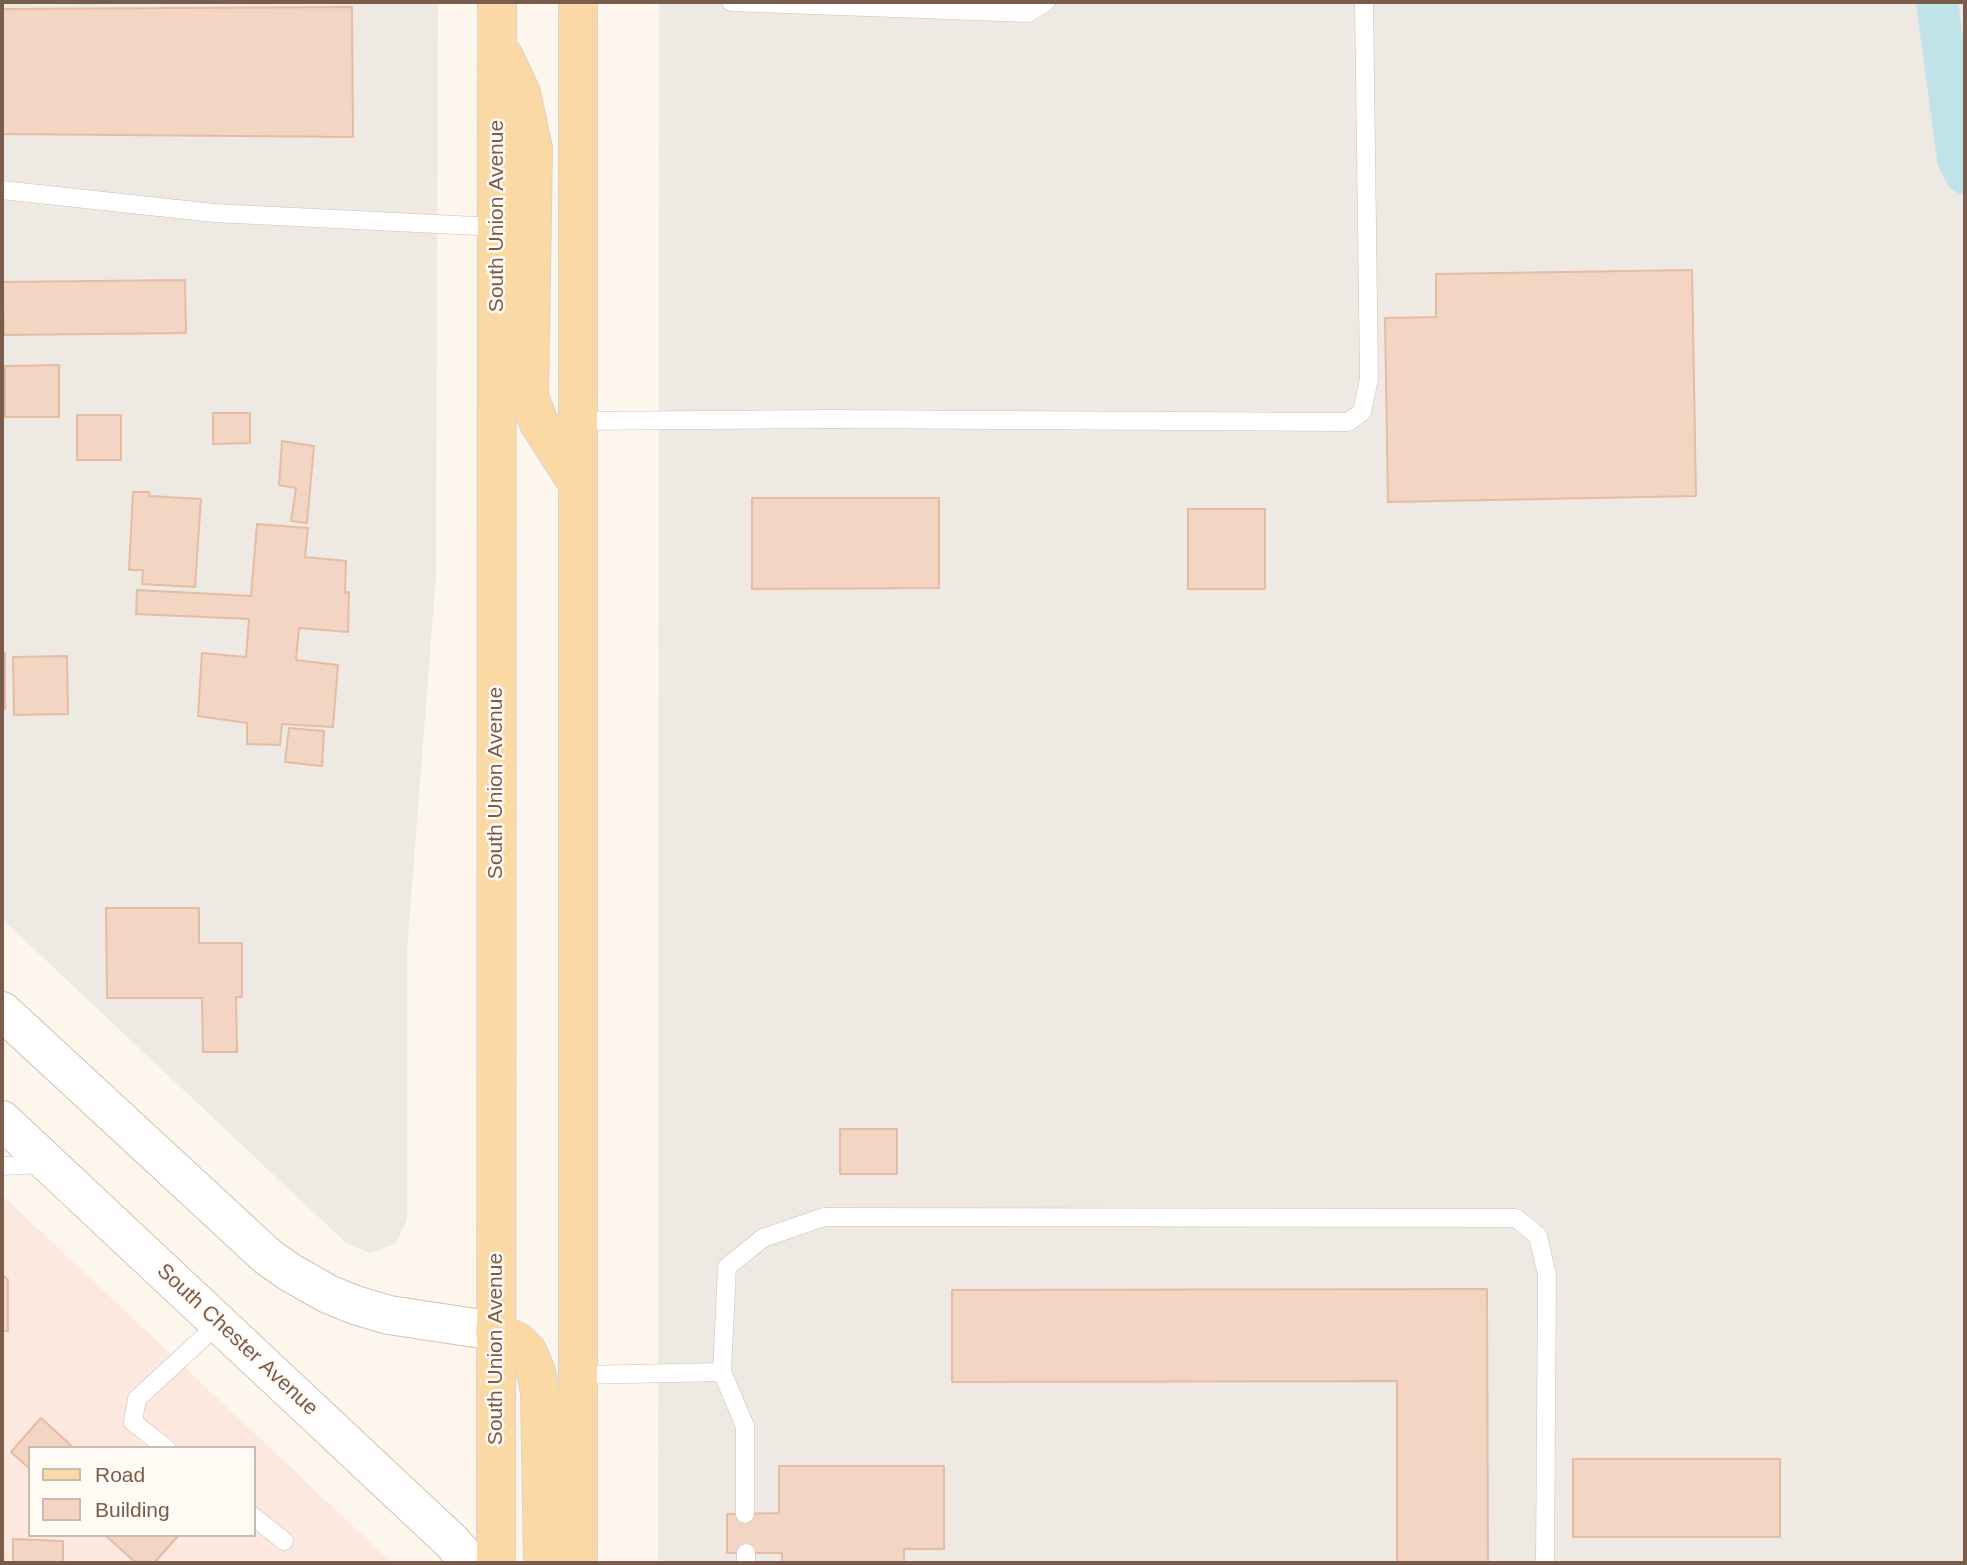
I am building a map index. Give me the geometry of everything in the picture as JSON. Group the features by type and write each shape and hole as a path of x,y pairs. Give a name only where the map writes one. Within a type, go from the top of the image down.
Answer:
{"main road":[{"name":"South Union Avenue","path":"496,1563 497,2"},
{"path":"578,2 578,1563"},
{"path":"497,44 521,93 533,149 529,397 538,423 578,484"},
{"path":"2,1011 268,1257 291,1273 328,1294 355,1305 389,1315 495,1331 516,1341 527,1351 536,1372 540,1393 544,1563"},
{"name":"South Chester Avenue","path":"2,1120 452,1542 470,1563"}],"lane":[{"path":"731,2 1028,13 1045,2"},
{"path":"578,421 844,419 1348,422 1362,411 1369,379 1364,2"},
{"path":"2,190 214,213 497,228"},
{"path":"2,1166 49,1164"},
{"path":"745,1514 745,1426 722,1372 727,1267 763,1238 824,1217 1516,1218 1538,1236 1548,1275 1545,1563"},
{"path":"163,1446 133,1422 137,1399 219,1323"},
{"path":"579,1375 722,1372"},
{"path":"256,1519 284,1541"}],"shaded area":[{"path":"2,2 438,2 436,576 407,951 407,1220 395,1244 370,1253 346,1243 2,919"},
{"path":"659,2 1965,2 1965,1563 658,1563"},
{"path":"2,1195 392,1563 2,1563"}],"building":[{"path":"352,7 353,137 2,134 2,9"},
{"path":"1692,270 1696,496 1388,502 1385,318 1436,317 1436,274"},
{"path":"185,280 186,333 4,335 3,282"},
{"path":"59,365 59,417 5,417 5,366"},
{"path":"213,413 250,413 250,443 213,444"},
{"path":"77,415 121,415 121,460 77,460"},
{"path":"282,441 314,446 307,523 291,521 296,488 279,485"},
{"path":"133,492 149,492 150,496 201,499 195,587 142,584 143,570 129,570"},
{"path":"752,498 939,498 939,588 752,589"},
{"path":"1188,509 1265,509 1265,589 1188,589"},
{"path":"257,524 308,528 305,557 346,561 345,593 349,592 348,632 299,628 296,660 338,665 333,727 282,724 280,745 247,744 247,723 198,716 202,653 246,657 249,619 136,614 137,590 251,596"},
{"path":"2,653 5,653 5,709 2,709"},
{"path":"67,656 68,714 14,715 13,657"},
{"path":"289,728 324,731 322,766 285,762"},
{"path":"106,908 199,908 199,943 242,943 242,997 236,997 237,1052 203,1052 202,998 107,998"},
{"path":"840,1129 897,1129 897,1174 840,1174"},
{"path":"2,1274 8,1280 8,1331 2,1331"},
{"path":"1487,1289 1488,1563 1397,1563 1397,1381 952,1382 952,1290"},
{"path":"41,1418 72,1446 28,1446 28,1467 11,1452"},
{"path":"1573,1459 1780,1459 1780,1537 1573,1537"},
{"path":"779,1466 944,1466 944,1549 904,1549 904,1563 782,1563 782,1553 727,1553 727,1514 779,1513"},
{"path":"107,1537 177,1537 154,1563 136,1563"},
{"path":"13,1539 63,1541 63,1563 13,1563"}],"waterway":[{"path":"1937,2 1958,158 1965,173"}]}
